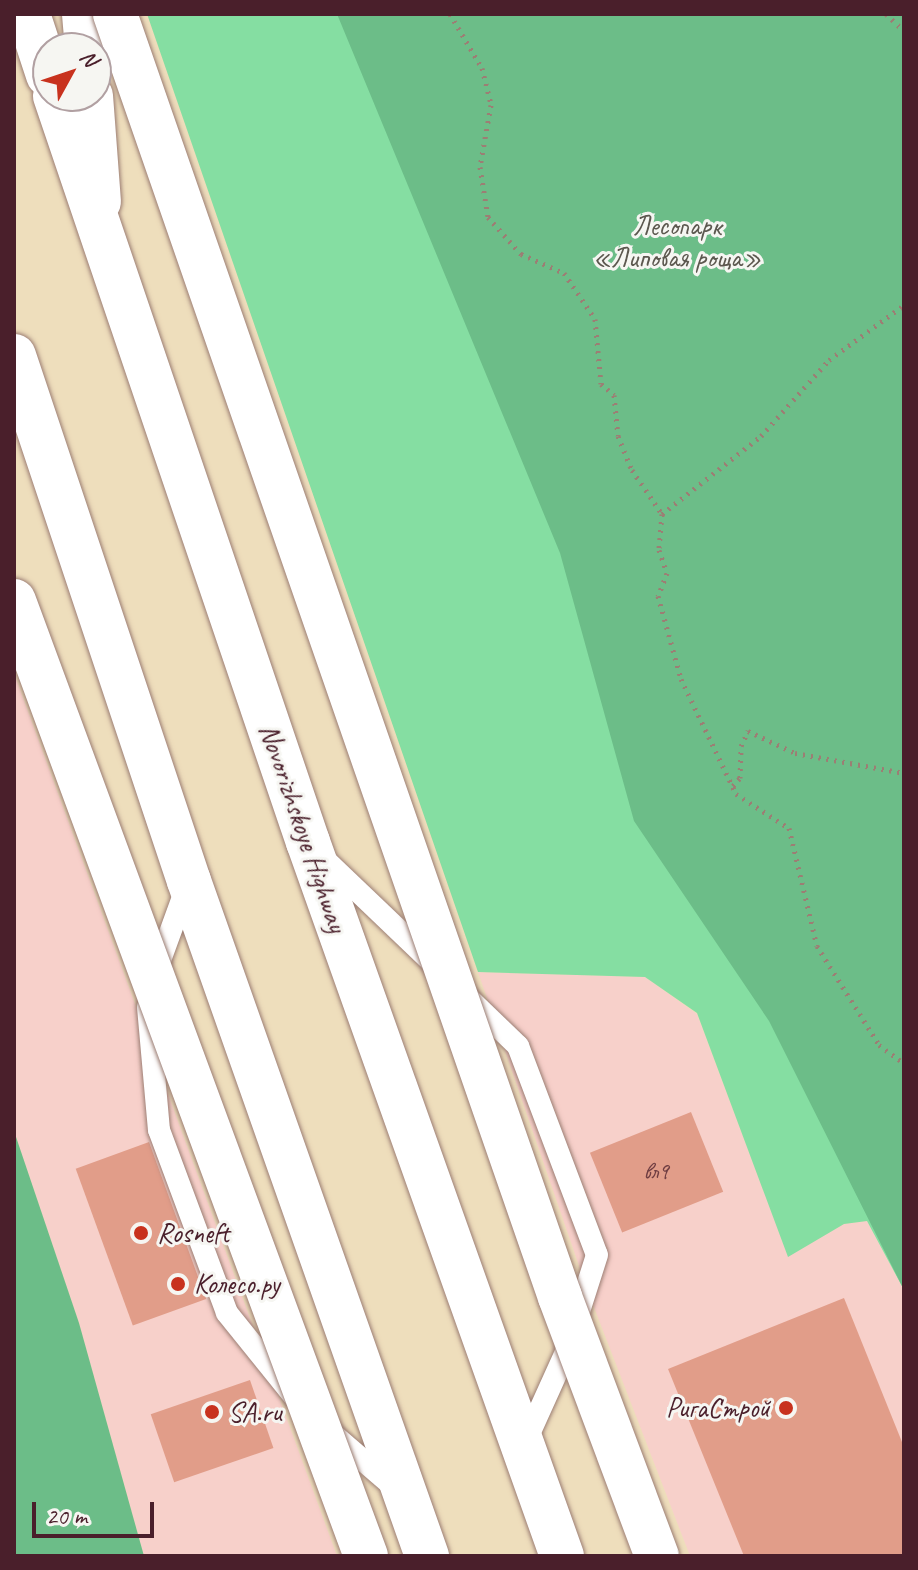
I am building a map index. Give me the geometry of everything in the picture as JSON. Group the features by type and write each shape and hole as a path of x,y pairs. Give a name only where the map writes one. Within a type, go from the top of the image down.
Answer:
{"main road":[{"path":"115,14 550,1267 657,1556"},
{"name":"Novorizhskoye Highway","path":"60,112 308,842 562,1556"},
{"path":"92,112 102,240"},
{"path":"14,356 189,881 427,1556"},
{"path":"14,426 63,505"},
{"path":"14,601 366,1556"}],"lane":[{"path":"308,842 518,1046 559,1144 597,1255 566,1352 523,1448"},
{"path":"189,881 147,995 159,1130 227,1313 308,1413 407,1498"}],"path":[{"path":"450,14 482,68 491,105 480,167 488,217 521,254 564,273 595,319 601,384 614,395 618,436 632,470 662,514 659,550 667,573 658,596 663,627 681,679 736,794 789,828 817,946 879,1045 904,1063"},
{"path":"886,14 904,31"},
{"path":"662,514 761,436 829,360 904,305"},
{"path":"733,786 740,778 741,746 748,731 795,753 904,773"}],"shaded area":[{"path":"14,673 337,1556 144,1556 79,1323 14,1131"},
{"path":"478,972 645,977 697,1014 788,1256 844,1224 867,1221 904,1290 904,1556 690,1556 587,1289"}],"green space":[{"name":"Лесопарк «Липовая роща»","path":"147,14 904,14 904,1290 867,1221 844,1224 788,1257 697,1013 645,977 478,972"},
{"name":"Лесопарк «Липовая роща»","path":"337,14 904,14 904,1290 769,1021 634,821 560,553"},
{"path":"14,1131 79,1323 144,1556 14,1556"}],"building":[{"path":"691,1112 723,1192 622,1233 590,1153"},
{"name":"Rosneft","path":"149,1142 206,1299 133,1326 76,1169"},
{"name":"РигаСтрой","path":"844,1298 904,1447 904,1556 744,1556 668,1369"},
{"path":"250,1380 273,1448 174,1482 151,1414"}],"place":[{"name":"Rosneft","path":"141,1233"},
{"name":"Колесо.ру","path":"178,1284"},
{"name":"РигаСтрой","path":"786,1408"},
{"name":"SA.ru","path":"212,1412"}]}
